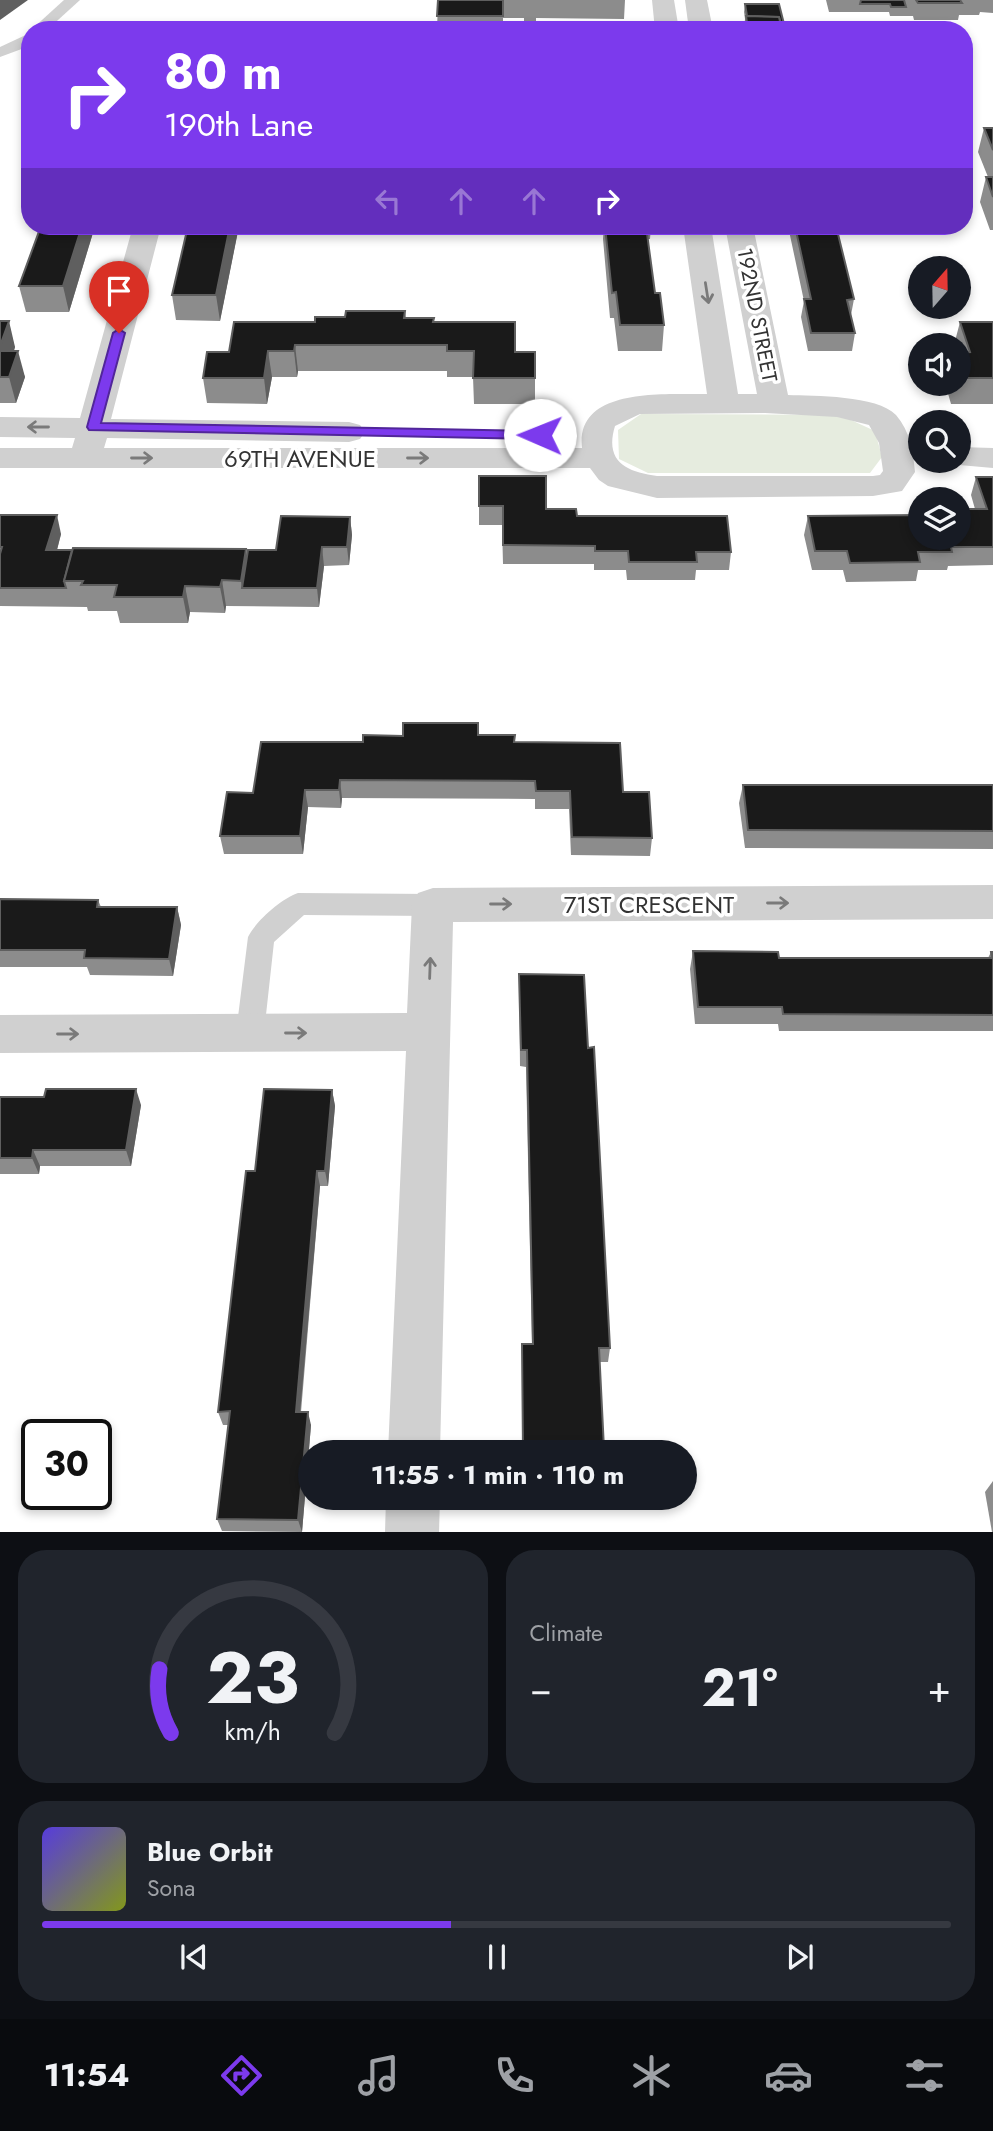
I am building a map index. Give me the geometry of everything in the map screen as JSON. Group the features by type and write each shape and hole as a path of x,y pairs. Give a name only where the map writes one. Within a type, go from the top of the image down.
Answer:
{"street":[{"path":"663,0 666,21"},
{"path":"696,0 700,21"},
{"path":"90,442 145,235"},
{"name":"192ND STREET","path":"698,235 724,405"},
{"name":"192ND STREET","path":"741,235 775,405"},
{"path":"639,405 775,405 860,409 880,417 907,444 900,472 890,484 873,486 657,487 635,484 611,474 598,447 600,423 612,412 639,405"},
{"name":"69TH AVENUE","path":"0,427 90,442 598,447"},
{"path":"971,431 993,431"},
{"name":"69TH AVENUE","path":"0,458 90,442"},
{"path":"971,457 993,458"},
{"name":"71ST CRESCENT","path":"433,905 993,902"},
{"path":"414,1440 433,905"},
{"path":"0,1034 428,1032"},
{"path":"412,1532 413,1510"}],"lane":[{"path":"48,21 73,0"},
{"path":"0,52 21,44"},
{"path":"250,1033 261,937 298,905 433,905"}],"shaded area":[{"path":"641,414 840,415 875,431 882,457 870,473 648,473 619,459 618,430"}],"building":[{"path":"438,0 503,0 503,16 437,16"},
{"path":"861,0 904,0 906,7 860,4"},
{"path":"916,0 960,0 962,3 918,3"},
{"path":"745,4 779,4 783,21 780,21 779,17 747,16"},
{"path":"746,16 779,17 780,21 747,21"},
{"path":"984,128 993,128 993,150"},
{"path":"986,177 993,177 993,197"},
{"path":"38,235 79,235 63,286 19,286"},
{"path":"186,235 228,235 216,295 172,295"},
{"path":"606,235 647,235 655,293 660,293 664,325 620,325 616,292 612,293"},
{"path":"797,235 838,235 854,299 847,300 855,333 811,333 804,299 811,299"},
{"path":"346,311 405,311 404,318 434,318 433,322 515,322 515,352 535,352 535,378 473,378 474,351 447,351 447,345 295,345 294,351 268,351 264,378 203,378 207,352 229,352 234,322 315,322 315,317 345,317"},
{"path":"0,321 9,321 0,346"},
{"path":"960,322 993,322 993,378 971,378 971,333 964,333"},
{"path":"0,351 18,351 9,377 0,377"},
{"path":"479,476 546,476 546,509 576,509 577,516 727,516 731,552 696,552 697,562 629,562 628,551 595,551 595,546 503,545 503,506 479,506"},
{"path":"976,477 993,477 993,547 971,547 971,509 987,509"},
{"path":"0,515 57,515 46,550 72,550 64,581 66,588 0,588"},
{"path":"908,515 908,550 952,552 918,552 920,562 850,563 847,551 815,551 808,516"},
{"path":"281,516 350,517 347,547 322,547 317,588 242,588 248,550 276,550"},
{"path":"73,548 246,549 241,581 222,580 220,587 185,586 183,597 114,597 117,585 81,585 83,581 64,581"},
{"path":"403,723 478,723 478,735 515,735 514,742 620,743 623,792 649,792 652,838 572,837 570,791 536,791 535,781 340,780 339,790 305,790 300,836 220,836 227,792 253,793 261,742 363,742 363,735 403,736"},
{"path":"743,785 993,785 993,831 748,830"},
{"path":"0,899 98,900 97,907 177,907 169,959 84,958 85,950 0,950"},
{"path":"693,951 778,952 779,958 992,958 993,952 993,1015 783,1014 782,1007 698,1007"},
{"path":"519,974 584,975 588,1048 594,1047 610,1348 599,1348 604,1440 523,1440 522,1344 533,1344 527,1050 521,1050"},
{"path":"46,1089 136,1089 126,1150 33,1150 32,1158 0,1158 0,1097 44,1097"},
{"path":"264,1089 332,1090 325,1171 317,1171 296,1412 308,1412 305,1440 298,1440 298,1520 217,1519 230,1411 218,1412 246,1171 255,1171"}],"route":[{"path":"119,333 94,427 540,435"}]}
